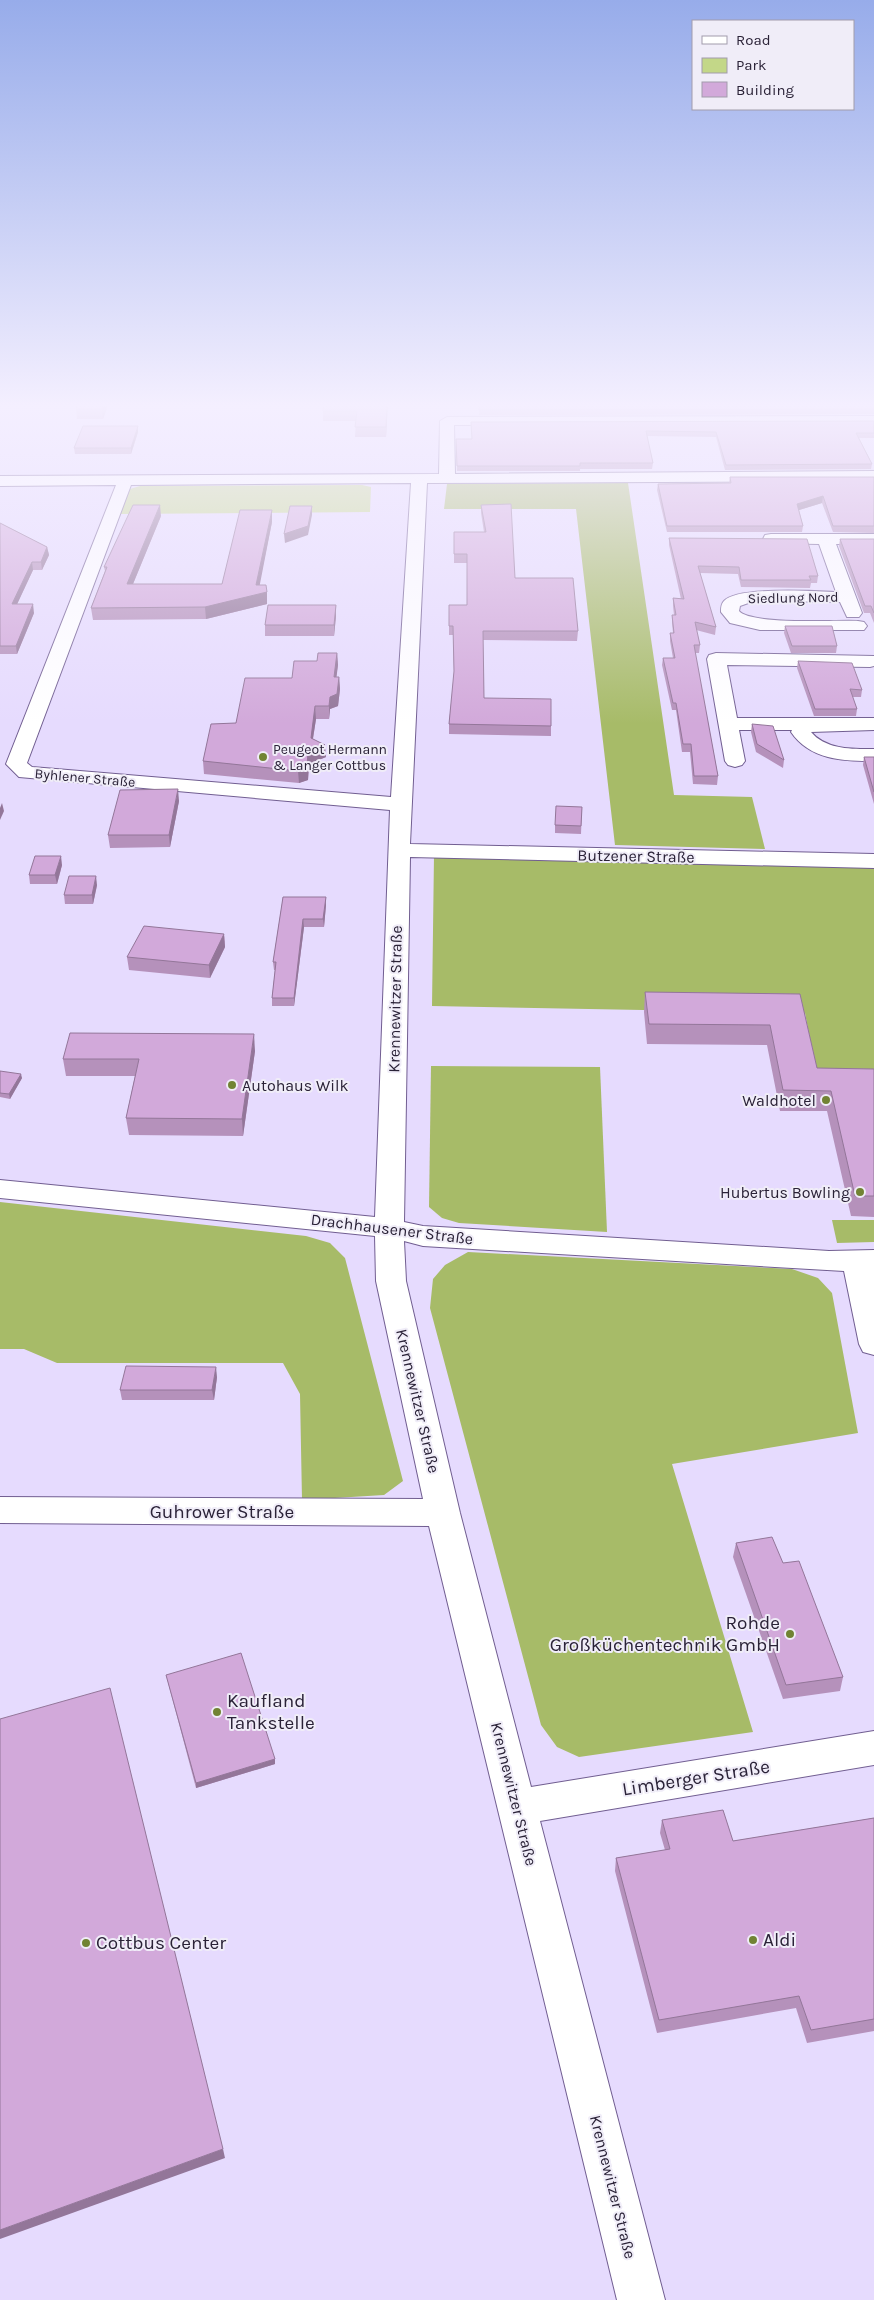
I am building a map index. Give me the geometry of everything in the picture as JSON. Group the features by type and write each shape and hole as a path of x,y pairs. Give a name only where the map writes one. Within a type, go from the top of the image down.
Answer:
{"street":[{"name":"Byhlener Straße","path":"114,509 16,764 26,773 401,804"},
{"name":"Krennewitzer Straße","path":"417,509 408,696 398,850 389,1228 391,1281 443,1513 641,2300"},
{"path":"750,539 874,539"},
{"name":"Siedlung Nord","path":"735,760 716,659 872,666 826,539"},
{"name":"Siedlung Nord","path":"847,597 752,596 731,603 730,612 736,619 760,625 858,626"},
{"path":"728,724 874,724"},
{"path":"805,724 801,732 805,739 819,747 836,753 874,756"},
{"name":"Butzener Straße","path":"398,850 874,861"},
{"name":"Drachhausener Straße","path":"0,1189 389,1228 423,1236 829,1261 865,1260"},
{"path":"865,1260 874,1344"},
{"name":"Guhrower Straße","path":"0,1510 443,1513"},
{"name":"Limberger Straße","path":"518,1807 874,1748"}],"green space":[{"path":"121,509 370,509 370,512 119,514"},
{"path":"576,509 632,509 674,795 752,797 765,849 615,845"},
{"path":"434,855 874,867 874,1087 819,1086 805,1013 432,1006"},
{"path":"431,1066 600,1067 607,1232 459,1223 442,1218 429,1207"},
{"path":"0,1202 306,1236 330,1243 345,1258 403,1481 384,1495 302,1500 300,1394 283,1363 57,1363 24,1349 0,1349"},
{"path":"832,1220 874,1220 874,1242 837,1243"},
{"path":"468,1252 792,1269 818,1278 832,1293 858,1433 672,1464 753,1732 579,1757 557,1747 541,1725 430,1308 433,1279 445,1265"}],"building":[{"path":"131,509 158,509 127,584 222,584 240,510 272,510 256,585 266,585 267,592 205,607 91,608 107,567 104,567"},
{"path":"289,509 311,509 308,526 284,534"},
{"path":"482,509 511,509 515,578 573,578 578,631 483,631 484,698 551,699 551,726 449,724 454,671 453,626 449,626 449,605 467,605 467,554 454,554 454,532 486,532"},
{"path":"663,509 798,509 803,526 667,526"},
{"path":"827,509 874,509 874,526 833,526"},
{"path":"0,523 47,547 41,562 32,562 12,604 33,604 16,646 0,646"},
{"path":"669,538 807,539 818,576 809,576 811,580 741,580 739,567 698,566 716,627 695,622 700,645 694,645 718,776 694,776 691,744 683,744 676,703 673,703 663,658 675,658 670,633 674,633 672,615 676,615 673,598 684,599"},
{"path":"840,539 874,539 874,613 871,606 865,606"},
{"path":"268,605 336,605 334,625 265,625"},
{"path":"785,626 832,626 837,646 792,646"},
{"path":"318,653 337,653 334,677 339,677 337,694 330,697 329,706 315,706 311,738 325,745 308,751 307,767 298,771 203,761 211,724 236,723 245,678 292,678 294,661 317,661"},
{"path":"798,661 852,663 862,690 850,689 857,709 815,709"},
{"path":"752,724 773,726 784,760 757,744"},
{"path":"864,757 874,757 874,792"},
{"path":"178,789 169,835 108,835 120,790"},
{"path":"556,806 582,807 581,826 555,825"},
{"path":"35,856 61,856 55,875 29,875"},
{"path":"69,876 96,876 92,895 64,895"},
{"path":"283,897 326,897 323,919 303,919 294,998 272,998 276,962 273,962"},
{"path":"144,926 224,934 209,965 127,957"},
{"path":"645,992 800,994 817,1068 874,1069 874,1196 855,1196 831,1091 783,1090 770,1025 649,1024"},
{"path":"70,1033 254,1034 242,1119 126,1118 139,1059 63,1059"},
{"path":"0,1071 21,1074 9,1094 0,1093"},
{"path":"126,1366 216,1367 212,1390 120,1390"},
{"name":"Rohde Großküchentechnik GmbH","path":"772,1537 783,1563 799,1561 843,1677 786,1685 736,1543"},
{"name":"Kaufland Tankstelle","path":"241,1653 275,1759 196,1783 166,1675"},
{"name":"Cottbus Center","path":"110,1688 223,2149 0,2230 0,1719"},
{"name":"Aldi","path":"723,1810 733,1841 874,1818 874,2019 811,2030 799,1996 659,2020 616,1858 670,1849 662,1820"}],"place":[{"name":"Peugeot Hermann & Langer Cottbus","path":"263,757"},
{"name":"Autohaus Wilk","path":"232,1085"},
{"name":"Waldhotel","path":"826,1100"},
{"name":"Hubertus Bowling","path":"860,1192"},
{"name":"Rohde Großküchentechnik GmbH","path":"790,1634"},
{"name":"Kaufland Tankstelle","path":"217,1712"},
{"name":"Aldi","path":"753,1940"},
{"name":"Cottbus Center","path":"86,1943"}]}
